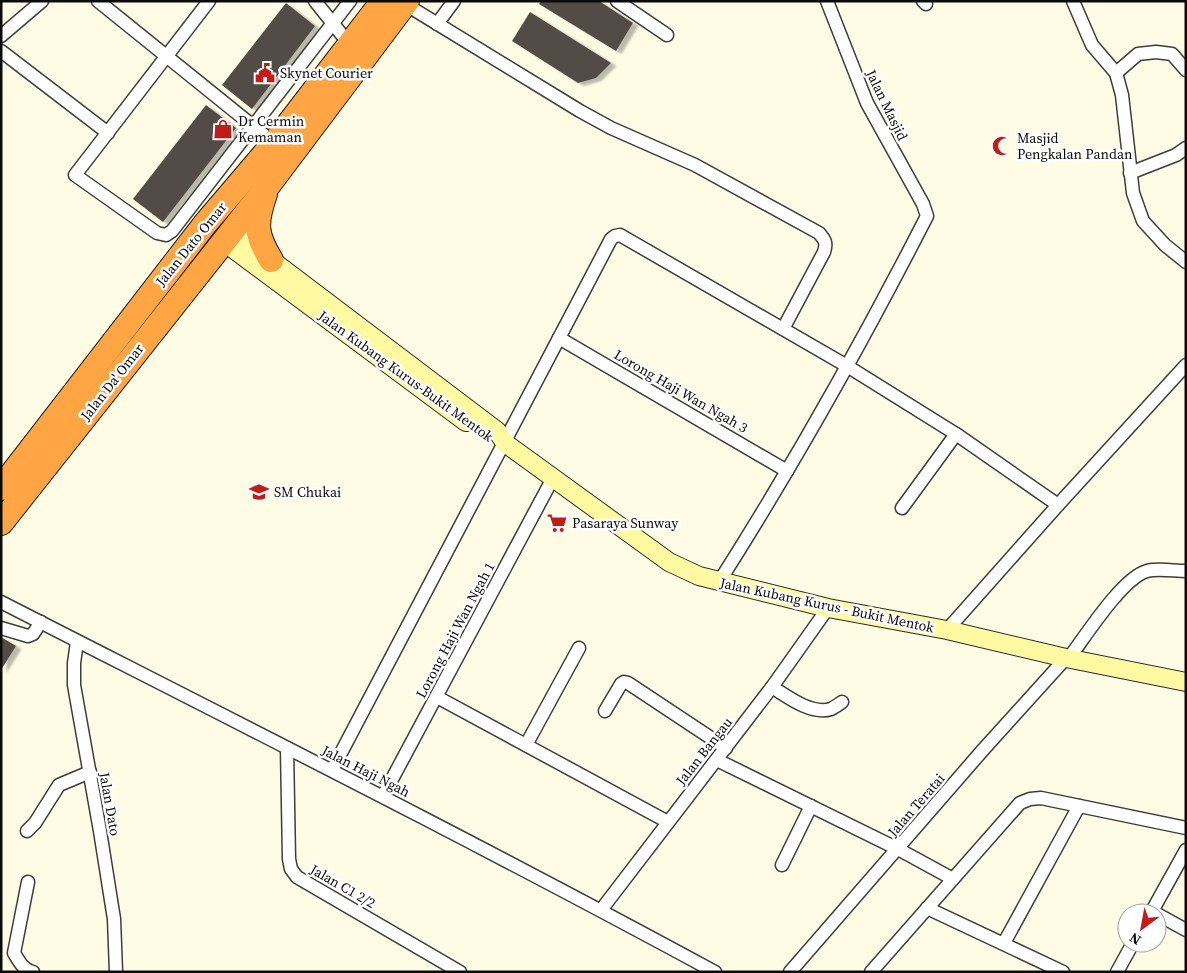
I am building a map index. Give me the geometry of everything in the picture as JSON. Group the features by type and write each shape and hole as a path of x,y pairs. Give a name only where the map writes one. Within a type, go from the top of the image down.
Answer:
{"highway":[{"name":"Jalan Dato Omar","path":"1,488 205,224 274,143 350,45 398,2"},
{"name":"Jalan Dato Omar","path":"225,234 267,187 398,2"},
{"path":"121,332 134,324 205,238 225,234 220,222 224,214 274,143"},
{"path":"267,187 260,208 258,222 260,243 271,260"},
{"name":"Jalan Da' Omar","path":"1,523 225,234"}],"main road":[{"name":"Jalan Kubang Kurus-Bukit Mentok","path":"225,234 271,260 497,431 505,443"},
{"name":"Jalan Kubang Kurus-Bukit Mentok","path":"225,234 490,440 505,443"},
{"name":"Jalan Kubang Kurus - Bukit Mentok","path":"505,443 669,562 684,570 719,582 828,608 947,630 1067,658 1186,682"}],"street":[{"path":"1,36 42,1"},
{"path":"98,1 274,143"},
{"path":"209,1 76,175 157,233 166,235 172,231 350,1"},
{"path":"315,1 350,45"},
{"path":"437,24 454,1"},
{"path":"617,1 667,35"},
{"name":"Jalan Masjid","path":"827,1 867,103 927,214 847,366"},
{"path":"1073,1 1092,45 1116,73 1122,95 1133,193 1143,221 1165,245 1186,262"},
{"path":"398,2 611,128 695,165 819,233 825,239 824,252 783,329"},
{"path":"1,51 108,132"},
{"path":"1116,73 1138,54 1156,52 1172,54 1186,70"},
{"path":"1130,173 1186,148"},
{"path":"332,770 611,239 615,236 620,235 847,366 956,434 1058,505"},
{"name":"Lorong Haji Wan Ngah 3","path":"559,338 787,471"},
{"path":"947,630 1186,365"},
{"path":"719,582 787,471 847,366"},
{"path":"902,508 956,434"},
{"name":"Lorong Haji Wan Ngah 1","path":"383,796 554,478"},
{"name":"Jalan Teratai","path":"790,972 982,751 1067,658 1116,596 1134,578 1146,571 1186,571"},
{"name":"Jalan Haji Ngah","path":"1,602 383,796 601,910 714,972"},
{"name":"Jalan Bangau","path":"601,910 772,687 828,608"},
{"path":"1,628 28,636 33,634 41,622"},
{"name":"Jalan Dato","path":"77,642 74,663 74,685 114,919 116,972"},
{"path":"526,745 578,648"},
{"path":"605,711 622,684 624,682 628,683 726,748"},
{"path":"772,687 801,704 818,710 832,708 842,702"},
{"path":"437,697 668,822"},
{"name":"Jalan C1 2/2","path":"287,748 289,859 291,869 297,876 460,972"},
{"path":"717,760 898,849 953,879"},
{"path":"27,831 36,823 59,786 90,772"},
{"path":"871,972 1020,803 1030,799 1041,798 1186,828"},
{"path":"782,865 811,806"},
{"path":"1004,943 1079,806"},
{"path":"1158,903 1186,850"},
{"path":"28,882 14,953 27,971 33,972"},
{"path":"928,908 1064,972"},
{"path":"1167,920 1186,930"},
{"path":"1117,972 1127,953"}],"building":[{"path":"541,1 599,1 633,23 616,51 539,4"},
{"path":"286,3 315,26 252,109 222,85"},
{"path":"530,12 611,63 596,78 578,83 512,41"},
{"path":"206,105 236,128 163,222 133,199"},
{"path":"1,637 16,646 1,670"}],"place":[{"name":"Skynet Courier","path":"265,73"},
{"name":"Dr Cermin Kemaman","path":"223,129"},
{"name":"Masjid Pengkalan Pandan","path":"1002,146"},
{"name":"SM Chukai","path":"259,492"},
{"name":"Pasaraya Sunway","path":"557,523"}]}
